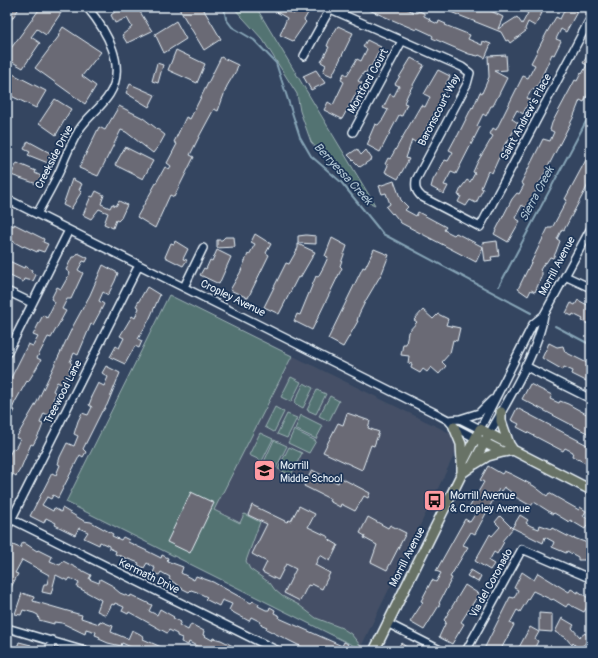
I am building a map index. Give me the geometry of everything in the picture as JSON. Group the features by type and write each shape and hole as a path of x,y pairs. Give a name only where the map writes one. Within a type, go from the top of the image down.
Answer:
{"main road":[{"path":"501,412 501,421 511,447"},
{"path":"451,423 461,444 462,464"},
{"path":"480,429 591,490"},
{"name":"Morrill Avenue","path":"374,651 462,473 462,464 480,429"},
{"name":"Morrill Avenue","path":"462,473 472,466 489,434"},
{"name":"Cropley Avenue","path":"475,438 503,452"},
{"path":"472,466 488,456 503,452 511,447"}],"street":[{"name":"Creekside Drive","path":"37,214 80,127 109,96 115,82 116,67 113,49 102,28 87,7"},
{"name":"Baronscourt Way","path":"328,8 462,67 470,73 467,84 416,180 415,185 416,190 422,197 480,227"},
{"path":"304,56 328,8"},
{"name":"Saint Andrew's Place","path":"480,227 591,17"},
{"name":"Montford Court","path":"353,132 402,40"},
{"name":"Cropley Avenue","path":"7,199 451,423 475,438"},
{"name":"Morrill Avenue","path":"489,434 525,366 542,328 544,315 591,228"},
{"path":"7,354 70,230"},
{"path":"184,287 202,248"},
{"name":"Treewood Lane","path":"7,528 139,265"},
{"path":"565,276 591,288"},
{"path":"7,291 32,303"},
{"name":"Morrill Avenue","path":"480,429 533,324 544,315"},
{"path":"525,366 591,399"},
{"path":"451,423 479,413 499,392"},
{"path":"460,419 480,429"},
{"name":"Kermath Drive","path":"11,519 278,651"},
{"name":"Via del Coronado","path":"466,651 522,549 586,577 591,577"},
{"path":"387,624 442,651"},
{"path":"7,628 52,640 85,651"},
{"path":"49,651 52,640"}],"shaded area":[{"name":"Morrill Middle School","path":"169,295 462,439 360,649 66,502"}],"green space":[{"path":"233,7 256,7 375,205 363,200 311,142 300,111 297,94 263,40"},
{"path":"169,295 292,356 214,510 240,523 244,514 260,522 246,561 250,569 270,583 282,596 299,605 316,618 342,628 351,634 360,645 360,649 66,502"},
{"path":"291,377 301,382 291,402 281,397"},
{"path":"304,383 313,388 303,408 294,403"},
{"path":"317,390 326,394 316,414 307,410"},
{"path":"330,396 339,401 329,421 319,416"},
{"path":"275,407 284,412 274,432 265,427"},
{"path":"287,414 297,418 287,438 277,434"},
{"path":"301,415 323,426 316,439 295,429"},
{"path":"294,430 316,441 309,453 288,443"},
{"path":"260,433 273,439 262,461 249,455"},
{"path":"274,440 287,446 276,468 264,462"},
{"path":"289,447 302,453 291,475 278,469"}],"building":[{"path":"9,7 20,7 7,26 7,11"},
{"path":"41,7 59,7 63,10 46,35 37,29 31,37 40,43 23,68 7,59 7,50 9,51"},
{"path":"121,7 137,7 152,31 127,43 122,35 132,27 127,18 115,23 111,15"},
{"path":"178,7 202,7 221,39 204,50"},
{"path":"268,7 285,7 284,9 294,14 297,8 308,13 304,20 306,22 293,41 280,35 287,18"},
{"path":"362,7 403,7 416,13 419,11 424,13 424,16 430,19 429,20 438,24 439,21 470,35 468,39 482,45 483,41 491,44 485,58 479,55 469,54 432,38 433,36 430,34 417,28 416,30"},
{"path":"438,7 473,7 481,11 483,7 503,17 498,29 517,17 522,24 528,13 524,11 526,7 541,7 539,11 542,13 535,26 528,22 525,29 526,31 510,43 508,40 506,41 501,32"},
{"path":"566,7 577,7 575,11 577,12 566,32 561,29 556,39 561,41 554,55 552,54 539,83 534,90 532,89 527,98 530,100 523,114 517,110 512,119 518,123 507,143 506,142 492,173 488,171 481,188 483,189 476,203 470,200 466,206 458,202 461,196 458,195 461,188 467,180 470,182 475,173 473,172 477,163 493,136 490,134 493,128 496,130 523,76 528,78 535,65 531,63 547,32 556,17 560,19"},
{"path":"176,21 186,39 164,53 155,34"},
{"path":"338,26 353,33 332,76 323,72 326,65 321,62 329,47 327,46 329,41"},
{"path":"63,27 101,52 82,76 96,86 85,104 35,68 59,36 58,35"},
{"path":"367,40 381,47 371,67 369,66 366,73 364,72 358,81 362,83 342,119 324,110 328,102 333,105 344,82 341,80 344,73 347,75 357,59 361,61 367,49 363,47"},
{"path":"591,49 591,80 588,86 591,88 584,102 580,100 573,118 532,198 526,208 522,205 515,218 520,221 508,242 494,234 512,199 517,193 519,194 524,185 521,183 543,139 550,141 554,132 550,130 552,123 575,80 577,81 587,65 583,63"},
{"path":"176,50 205,64 197,83 168,70"},
{"path":"506,55 507,70 494,71 507,78 493,106 491,106 486,116 483,114 477,126 480,127 456,174 451,172 444,185 448,186 444,194 431,187 433,180 445,160 448,161 453,152 449,150 472,107 473,108 480,92 482,93 486,84 489,77 488,56"},
{"path":"221,57 238,65 236,71 227,86 218,111 214,109 190,155 194,157 174,197 170,195 155,228 137,217 165,167 169,169 171,166 167,163 177,144 174,142 186,117 190,119"},
{"path":"411,58 424,65 404,103 407,104 402,116 399,115 380,152 367,145 369,138 375,124 378,125 388,110 383,108 390,94 394,96 399,86 395,84"},
{"path":"157,63 163,65 158,83 152,81"},
{"path":"316,70 325,83 311,90 303,76"},
{"path":"438,70 450,76 446,84 449,85 418,144 412,140 406,158 409,159 398,179 385,172 388,165 385,164 388,158 390,159 421,105 425,107 430,97 424,94"},
{"path":"7,71 46,91 36,108 7,94"},
{"path":"130,84 155,95 149,107 126,93"},
{"path":"55,99 71,109 56,135 39,123"},
{"path":"119,106 143,118 165,135 160,144 153,153 126,132 121,130 98,176 79,168 99,127 105,130"},
{"path":"28,141 52,154 48,163 28,155 30,152 24,149"},
{"path":"125,147 153,161 143,179 115,165"},
{"path":"357,149 361,155 366,150 372,159 360,167 348,155"},
{"path":"587,158 591,160 591,186 588,185 564,230 562,229 557,239 560,241 553,258 550,257 540,270 542,275 535,292 531,290 528,296 518,289 548,228 552,228 567,200 565,199"},
{"path":"17,163 36,171 35,173 41,176 37,184 11,175"},
{"path":"72,179 82,184 79,190 82,191 71,209 63,205"},
{"path":"394,181 401,200 408,207 405,210 416,216 418,212 446,227 444,230 454,235 456,233 483,247 476,262 401,223 386,207 390,204 386,193 382,194 379,186"},
{"path":"96,191 104,195 101,204 110,208 112,204 116,206 119,201 127,205 121,218 118,221 116,220 113,228 104,224 108,213 99,209 91,219 83,215 91,196 93,197"},
{"path":"7,223 14,226 14,224 44,239 43,242 48,244 44,252 38,250 37,252 24,246 23,247 7,238"},
{"path":"255,234 271,244 266,253 269,255 248,298 230,290 240,273 248,254 249,255 255,244 251,242"},
{"path":"298,236 316,236 316,244 298,243"},
{"path":"225,237 234,237 235,247 217,248 217,240 222,240"},
{"path":"332,238 347,246 340,266 342,268 312,330 294,321 297,314 300,315 316,276 318,277 324,266 328,257 325,256"},
{"path":"175,241 188,249 183,259 187,260 183,266 165,257 171,243 174,244"},
{"path":"497,241 499,256 491,257 492,260 485,261 482,243"},
{"path":"298,244 315,252 300,278 298,277 279,314 264,307 286,263 289,264 298,248"},
{"path":"374,249 389,255 382,273 359,314 358,321 343,347 328,339 363,267 365,268"},
{"path":"217,250 231,257 219,284 200,275 204,268 206,269 210,260 212,261"},
{"path":"78,253 88,258 86,262 83,261 78,270 83,273 71,299 67,299 62,309 66,311 51,338 48,337 37,358 41,360 15,402 12,409 15,410 7,425 7,401 12,389 7,386 28,344 33,346 38,337 33,335 43,315 47,318 55,302 51,299 57,287 61,289 70,273 66,270 72,257 75,257"},
{"path":"7,260 32,270 31,272 36,275 33,281 24,279 23,282 8,275 10,271 7,270"},
{"path":"103,265 118,273 115,281 108,295 103,292 99,301 104,304 93,325 91,324 78,355 74,353 70,362 72,364 69,370 71,371 63,385 57,382 53,391 56,393 53,400 55,401 48,415 44,413 40,423 43,424 40,432 33,445 31,444 21,468 16,476 13,474 7,485 7,459 13,448 15,449 20,439 16,438 37,402 73,326 90,295"},
{"path":"147,287 160,295 149,320 138,339 142,341 139,348 135,346 125,364 110,357 116,346 119,348 124,338 120,336 132,316 135,318 139,308 136,306"},
{"path":"578,300 591,307 590,325 582,321 583,319 573,314 572,316 566,313 571,303 575,305"},
{"path":"423,310 433,319 438,314 448,319 446,325 460,328 457,341 453,340 450,353 442,362 446,366 439,374 431,367 427,372 423,369 420,373 411,368 412,364 408,363 409,356 401,355 403,344 406,344 408,332 417,322 414,320"},
{"path":"549,343 557,347 563,346 565,352 591,365 591,380 587,378 586,381 572,374 573,371 564,367 563,370 542,358"},
{"path":"106,366 120,373 107,405 102,411 83,449 86,452 83,457 80,455 58,498 53,495 51,499 47,497 42,505 53,511 54,508 61,512 62,508 84,521 91,522 113,534 112,536 121,540 123,537 129,540 128,542 161,558 162,555 168,558 167,561 183,567 181,573 194,580 196,576 213,582 251,603 253,601 259,604 258,606 266,610 269,610 270,607 275,610 274,613 280,616 279,618 342,646 344,642 348,644 346,648 352,651 310,651 266,629 267,627 260,624 261,622 251,617 249,621 229,610 232,604 222,600 219,606 205,599 207,597 197,592 191,590 189,592 183,589 169,579 170,577 161,572 159,575 153,573 155,568 147,563 144,568 138,565 139,563 115,554 116,551 109,548 109,546 100,542 99,545 84,538 88,532 79,528 75,535 55,525 56,523 46,518 44,523 30,516 52,473 56,475 60,465 58,464 60,457 67,443 74,446 78,436 74,434 78,421 82,413 88,415 92,407 89,405 91,397 98,383 104,386 108,377 102,373"},
{"path":"530,384 552,395 550,399 559,403 560,401 568,404 590,416 591,435 522,399"},
{"path":"517,408 591,447 591,466 572,456 573,452 565,448 563,451 517,427 519,424 511,420"},
{"path":"347,413 370,421 368,428 379,432 374,446 371,445 362,470 323,452 338,423 343,425"},
{"path":"488,466 502,474 504,471 511,474 534,486 547,496 549,493 579,510 580,507 586,511 583,516 590,520 585,529 570,520 569,522 554,513 553,514 534,502 531,506 510,494 511,492 504,487 501,491 499,489 475,534 471,532 463,545 468,547 450,577 452,578 439,603 440,604 424,630 410,622 423,602 421,601 432,580 436,582 441,573 436,571 465,519 470,522 476,513 469,508 484,482 480,480"},
{"path":"312,470 338,483 341,478 370,493 368,498 364,496 355,511 341,504 340,507 329,501 330,499 304,486"},
{"path":"191,492 214,503 190,553 167,542"},
{"path":"252,505 287,522 289,520 291,521 299,506 315,514 308,527 329,537 328,539 338,545 330,561 320,555 315,565 330,573 322,589 312,584 311,586 308,585 300,601 284,593 296,569 286,564 278,580 262,572 267,562 252,554 267,524 248,515"},
{"path":"520,515 528,520 526,523 531,526 539,529 540,525 552,528 573,539 574,538 590,544 591,558 586,557 585,560 578,560 578,557 567,551 566,553 552,547 554,542 545,537 543,543 513,528 502,541 504,542 497,554 494,552 489,561 494,564 490,570 475,561 490,534 492,536 500,527 495,522 500,516 512,528"},
{"path":"368,517 388,528 390,525 406,533 387,570 371,562 377,545 364,538 365,536 360,533"},
{"path":"23,542 37,551 38,550 52,557 50,561 60,565 63,561 91,575 89,579 99,583 100,579 115,587 114,588 120,593 130,597 131,595 152,605 149,611 157,615 160,609 181,622 179,625 188,630 191,624 204,631 203,635 212,640 213,638 221,640 235,647 232,651 206,651 189,642 188,645 181,642 182,638 177,636 177,634 169,630 167,633 129,612 128,614 122,611 124,607 115,603 114,605 112,604 106,615 97,611 101,600 77,587 79,583 70,578 68,581 56,575 51,594 42,592 44,584 47,584 49,575 22,560 15,573 18,574 7,595 7,584 9,579 7,578 7,556 13,545 20,548"},
{"path":"471,570 481,576 478,582 467,576"},
{"path":"522,572 534,580 538,573 569,592 571,589 578,593 578,591 591,600 584,612 568,604 566,607 553,599 552,600 533,591 520,612 517,610 510,623 514,625 500,651 483,651 510,597 514,598 518,590 514,588"},
{"path":"465,585 479,594 461,622 464,624 452,644 439,637 446,622 444,620"},
{"path":"22,593 34,597 33,601 82,615 81,618 99,624 100,621 113,626 111,632 128,639 132,630 144,637 143,639 170,651 131,651 133,648 122,643 121,646 99,639 100,637 95,635 96,632 86,629 85,634 62,623 54,622 54,624 39,620 38,615 23,610 21,615 15,614"},
{"path":"539,613 552,614 552,632 539,631"},
{"path":"562,618 574,625 572,628 580,637 585,633 590,639 579,649 573,643 572,645 565,637 555,632"},
{"path":"530,627 539,632 535,639 538,641 533,651 517,651"},
{"path":"19,642 31,645 29,651 16,650"},
{"path":"401,643 412,651 396,651"}],"waterway":[{"name":"Berryessa Creek","path":"224,7 226,19 232,27 254,40 276,63 300,137 311,156 341,182 383,234 531,313"},
{"name":"Sierra Creek","path":"499,286 591,112"},
{"name":"Berryessa Creek","path":"555,326 591,345"}],"place":[{"name":"Morrill Middle School","path":"264,471"},
{"name":"Morrill Avenue & Cropley Avenue","path":"434,501"}]}
